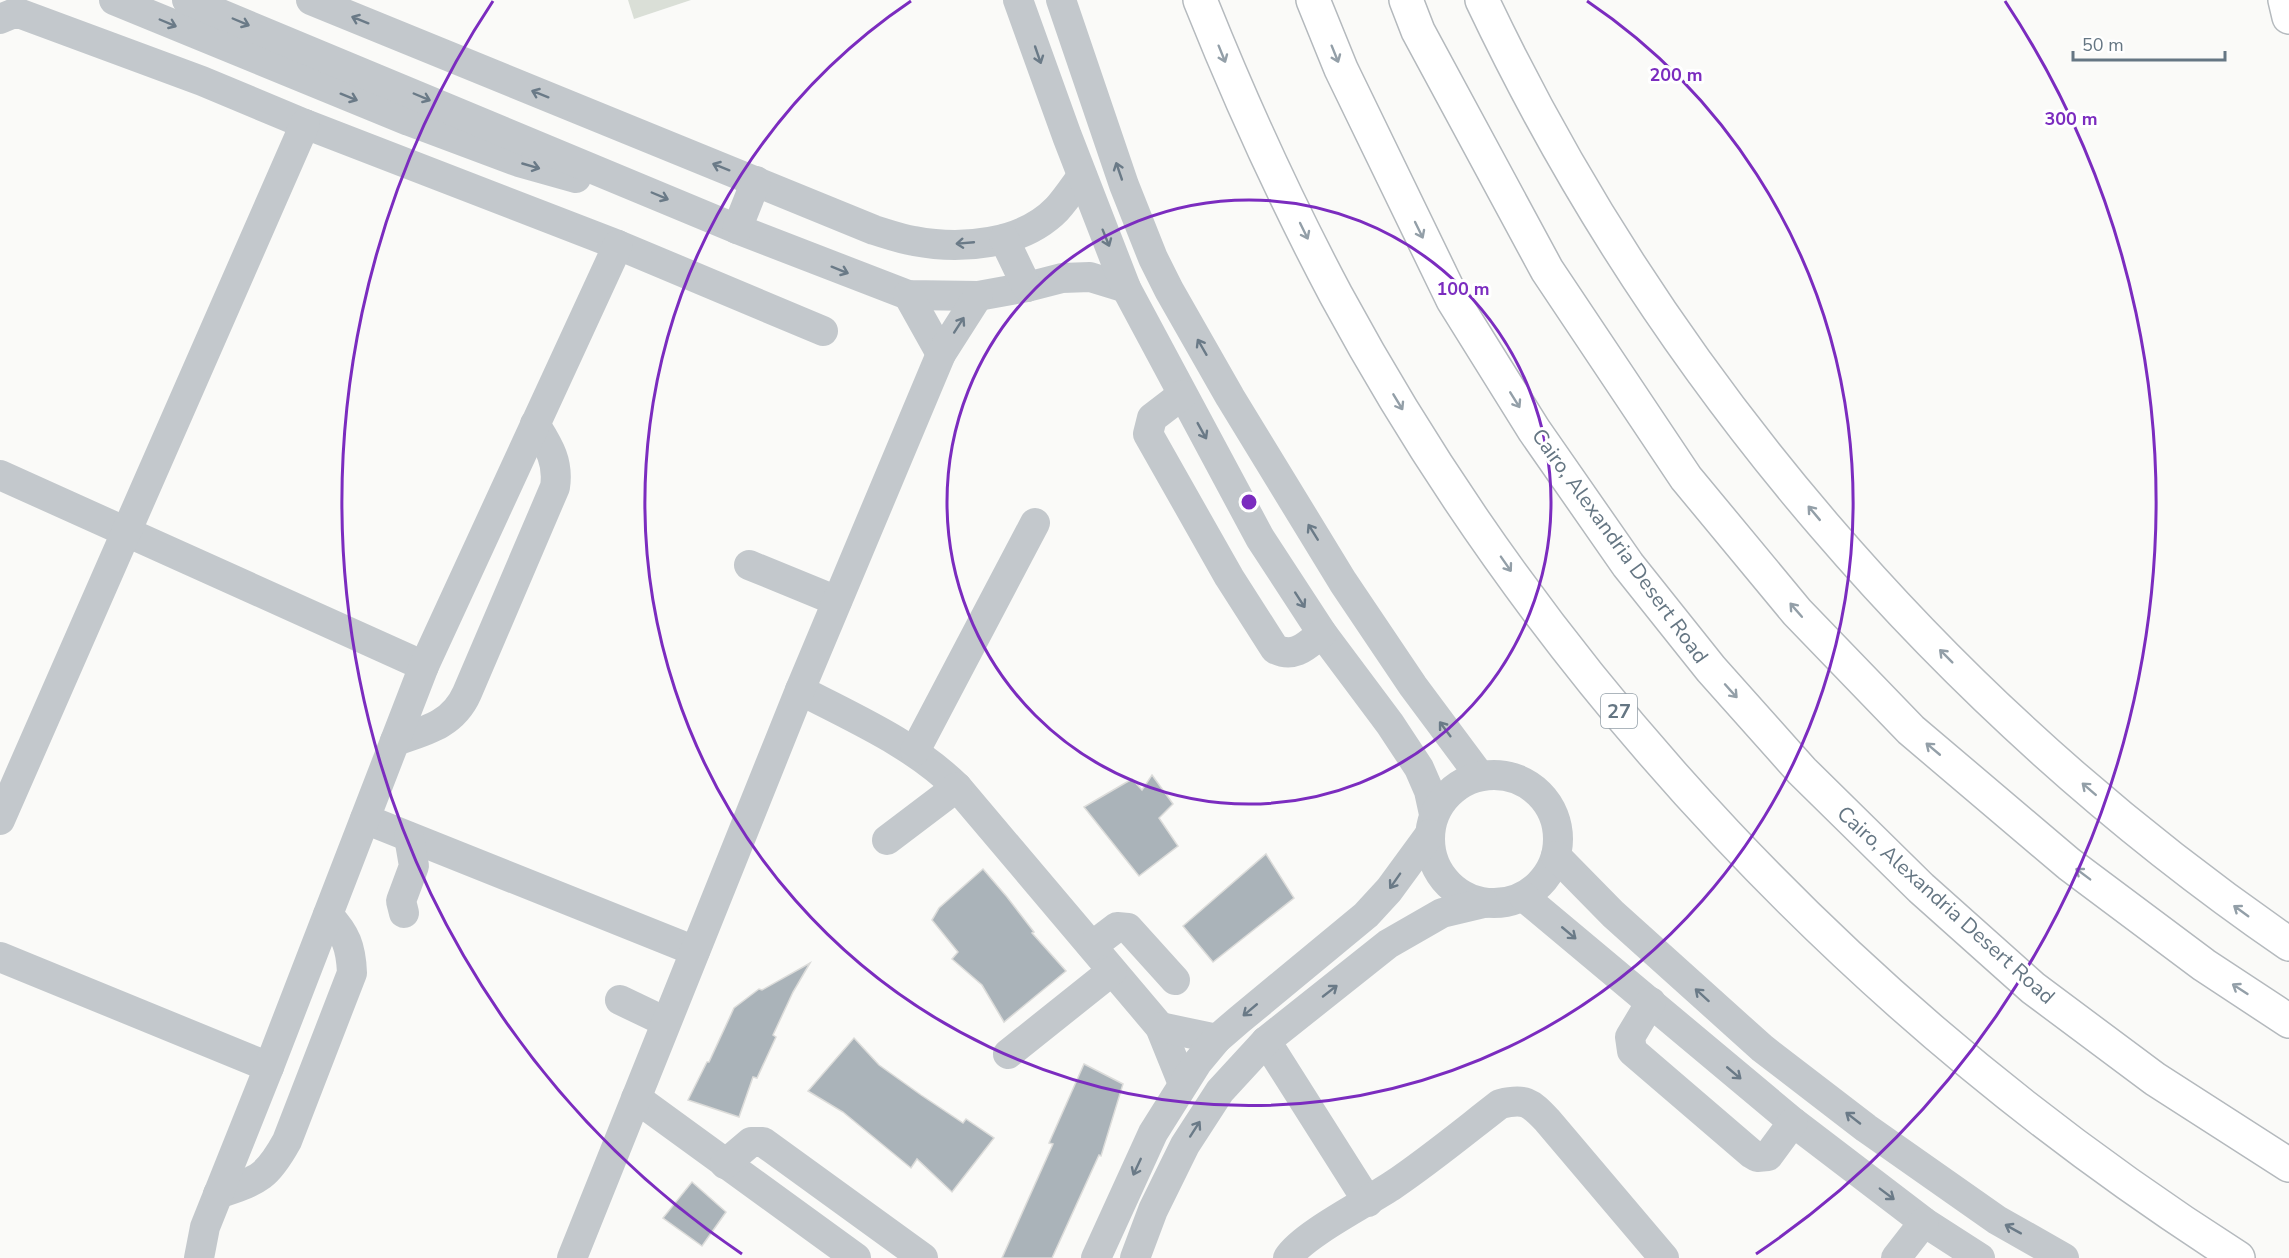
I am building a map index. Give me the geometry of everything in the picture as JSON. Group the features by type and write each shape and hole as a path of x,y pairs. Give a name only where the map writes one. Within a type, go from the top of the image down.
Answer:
{"main road":[{"name":"27","path":"1200,0 1260,141 1335,293 1377,367 1473,518 1566,646 1619,712 1674,777 1784,893 1918,1019 2052,1129 2122,1180 2238,1258"},
{"name":"Cairo, Alexandria Desert Road","path":"1313,0 1341,69 1453,300 1547,449 1628,565 1711,669 1802,771 1921,888 2032,988 2155,1079 2289,1165"},
{"path":"1406,0 1418,31 1547,270 1686,478 1797,612 1911,730 2069,864 2204,965 2289,1021"},
{"path":"1482,0 1537,108 1622,253 1719,395 1827,529 1944,654 2065,768 2188,872 2289,944"},
{"path":"2285,0 2289,17"}],"street":[{"path":"114,0 409,121 519,162 589,180 623,180"},
{"path":"187,0 737,229 908,295 978,296 1062,278 1090,277 1126,288"},
{"path":"311,0 874,230 914,241 959,245 1004,239 1033,228 1057,209 1082,176"},
{"path":"1018,0 1082,176 1126,288 1260,538 1322,633 1390,724 1419,768 1429,791 1432,824 1431,853 1438,871 1450,886 1465,897 1484,903"},
{"path":"1061,0 1124,185 1153,258 1224,388 1343,582 1413,686 1480,776"},
{"path":"0,19 12,14 21,14 202,81 563,226 618,245 823,332"},
{"path":"202,81 218,43"},
{"path":"395,157 409,121"},
{"path":"0,820 305,124"},
{"path":"737,229 756,181"},
{"path":"1004,239 1027,287"},
{"path":"199,1258 205,1227 424,666 618,245"},
{"path":"908,295 941,354"},
{"path":"572,1258 800,690 941,354 978,296"},
{"path":"1182,395 1152,418 1148,434 1201,529 1275,649 1283,653 1299,651 1322,633"},
{"path":"395,741 445,722 462,705 555,487 556,470 552,452 535,424"},
{"path":"1219,463 1256,440"},
{"path":"0,475 424,666"},
{"path":"915,751 1035,523"},
{"path":"748,567 837,601"},
{"path":"800,690 915,751 939,769 957,787 1160,1028 1183,1084"},
{"path":"1096,1258 1153,1133 1197,1063 1217,1039 1366,915 1389,890 1432,824 1442,801 1452,790 1465,781 1480,776 1511,777 1532,787 1547,803 1556,824 1558,847 1549,872 1538,886 1524,897 1504,903 1484,903 1442,913 1388,944 1266,1041 1220,1091 1185,1145 1153,1210 1135,1258"},
{"path":"887,840 957,787"},
{"path":"365,819 694,951"},
{"path":"404,913 401,902 414,866 409,837"},
{"path":"1556,856 1643,942 1762,1048 1866,1128 1997,1220 2064,1258"},
{"path":"1524,897 1793,1122 1924,1222 1980,1258"},
{"path":"218,1194 254,1181 274,1165 292,1131 352,973 351,953 342,931 328,915"},
{"path":"1092,946 1117,927 1128,928 1175,980"},
{"path":"1342,934 1356,938 1361,943 1365,949 1367,962"},
{"path":"0,957 269,1067"},
{"path":"1008,1054 1112,971"},
{"path":"620,1000 666,1022"},
{"path":"1651,1002 1630,1037 1632,1051 1752,1154 1757,1157 1768,1156 1793,1122"},
{"path":"1160,1028 1217,1039"},
{"path":"1266,1041 1368,1202"},
{"path":"636,1098 856,1258"},
{"path":"1288,1258 1311,1237 1368,1202 1500,1104 1517,1100 1531,1104 1547,1120 1665,1258"},
{"path":"725,1164 751,1142 763,1142 923,1258"},
{"path":"1896,1258 1924,1222"}],"shaded area":[{"path":"628,0 691,0 634,19"}],"building":[{"path":"1152,775 1173,804 1159,818 1178,846 1139,876 1084,807 1132,779 1142,790"},
{"path":"1266,854 1294,898 1213,962 1183,926"},
{"path":"983,869 1034,932 1032,933 1066,971 1004,1022 982,985 952,959 958,952 932,920 939,908"},
{"path":"810,963 793,992 773,1035 776,1037 757,1078 753,1077 739,1117 688,1100 734,1008 759,989 762,990"},
{"path":"854,1038 879,1065 921,1095 963,1123 966,1119 994,1138 952,1192 917,1159 911,1168 843,1112 808,1091"},
{"path":"1084,1064 1123,1084 1101,1156 1099,1155 1052,1258 1002,1258 1053,1144 1049,1143"},
{"path":"692,1182 726,1212 702,1246 663,1218"}]}
